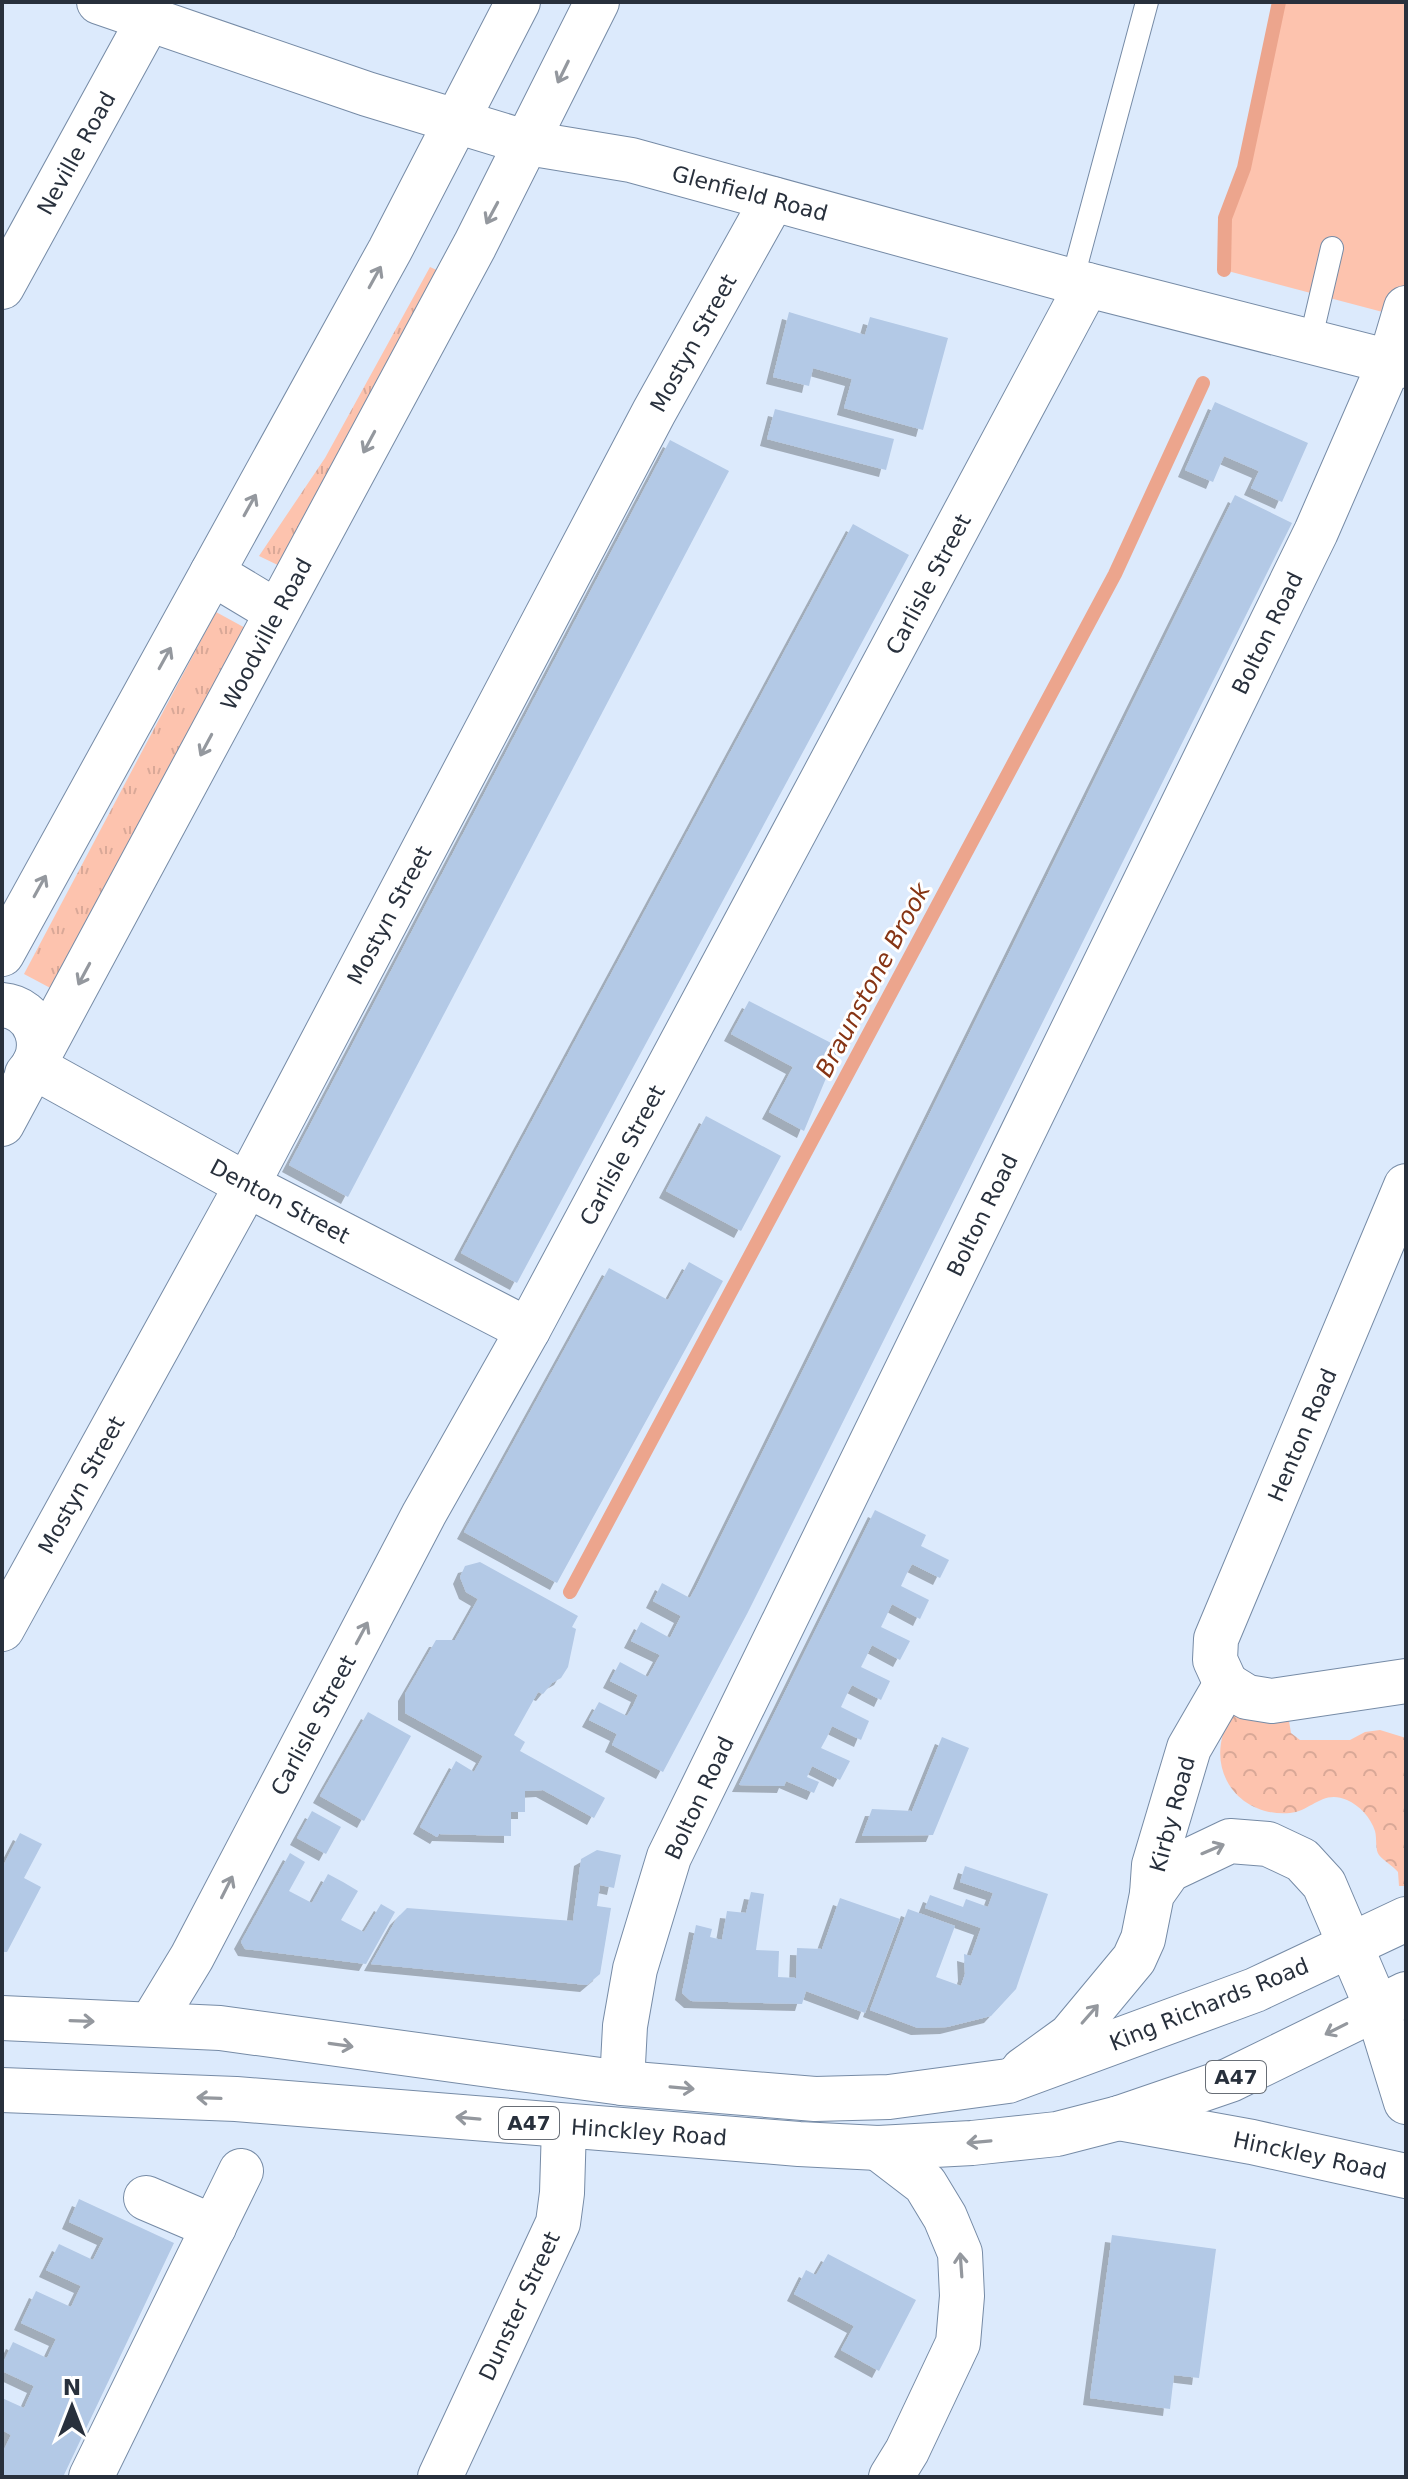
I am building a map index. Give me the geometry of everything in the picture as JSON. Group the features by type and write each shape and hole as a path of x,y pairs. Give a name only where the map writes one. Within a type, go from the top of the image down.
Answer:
{"street":[{"name":"Glenfield Road","path":"99,2 455,122 528,143 631,160 1079,283 1398,364"},
{"path":"2,954 390,250 518,2"},
{"name":"Woodville Road","path":"2,1124 18,1076 277,612 528,143 597,2"},
{"name":"Neville Road","path":"2,287 149,19"},
{"name":"Mostyn Street","path":"2,1629 247,1185 654,412 773,199"},
{"name":"Carlisle Street","path":"152,2023 192,1957 424,1514 528,1330 1079,283"},
{"name":"Bolton Road","path":"622,2083 625,2026 635,1969 669,1857 1398,364 1406,308"},
{"path":"212,573 277,612"},
{"path":"2,1005 20,1010 30,1018 40,1042 18,1076"},
{"name":"Denton Street","path":"18,1076 247,1185 528,1330"},
{"name":"Henton Road","path":"1226,1684 1215,1660 1216,1639 1406,1186"},
{"path":"1226,1684 1247,1697 1272,1701 1406,1681"},
{"name":"Kirby Road","path":"1008,2081 1070,2036 1134,1959 1143,1939 1154,1865 1189,1748 1226,1684"},
{"path":"1152,1894 1169,1870 1230,1841 1268,1844 1302,1860 1324,1884 1352,1945 1392,2001 1406,2102"},
{"name":"King Richards Road","path":"1008,2081 1255,1990 1406,1919"},
{"name":"A47","path":"1119,2118 1230,2080 1392,2001"},
{"name":"Hinckley Road","path":"2,2018 220,2028 622,2083 815,2099 889,2097 1008,2081"},
{"name":"Hinckley Road","path":"2,2090 236,2099 878,2148 1057,2134 1119,2118 1252,2142 1406,2176"},
{"name":"Dunster Street","path":"440,2477 558,2223 564,2126"},
{"path":"878,2148 925,2184 945,2217 960,2253 962,2296 958,2343 907,2451 891,2477"},
{"path":"91,2477 241,2171"},
{"path":"146,2198 214,2227"}],"lane":[{"path":"1079,283 1147,2"},
{"path":"1310,342 1332,248"}],"green space":[{"path":"1279,2 1406,2 1406,280 1394,315 1224,270 1225,218 1244,168"},
{"path":"430,267 443,273 286,569 259,556 325,458"},
{"path":"216,612 249,630 56,991 24,974"},
{"path":"1237,1706 1288,1715 1291,1733 1300,1740 1350,1740 1365,1732 1380,1730 1406,1738 1406,1886 1399,1886 1398,1872 1378,1853 1371,1821 1351,1802 1331,1797 1290,1813 1273,1813 1245,1802 1234,1792 1226,1780 1220,1750 1224,1730"}],"building":[{"path":"789,312 865,335 870,317 948,338 923,430 844,408 852,379 813,368 809,386 773,377"},
{"path":"1215,402 1308,443 1282,502 1251,488 1259,471 1224,456 1213,482 1185,470"},
{"path":"775,409 894,439 886,470 767,439"},
{"path":"670,440 729,471 348,1197 289,1165"},
{"path":"1235,495 1292,523 747,1614 663,1772 612,1745 617,1734 589,1720 599,1702 627,1716 633,1706 638,1695 610,1681 620,1662 648,1677 660,1655 631,1641 641,1622 670,1638 681,1616 653,1601 662,1583 690,1598 696,1587"},
{"path":"853,524 909,555 517,1283 461,1253"},
{"path":"749,1001 839,1047 804,1131 769,1112 793,1067 731,1034"},
{"path":"706,1116 781,1156 741,1231 666,1191"},
{"path":"689,1262 723,1281 557,1583 464,1532 609,1268 668,1300"},
{"path":"875,1510 926,1535 921,1546 949,1560 940,1578 912,1564 901,1586 929,1600 920,1619 892,1604 881,1627 910,1641 900,1660 872,1645 861,1667 890,1681 881,1700 852,1685 846,1696 841,1707 869,1721 861,1740 832,1726 821,1748 850,1761 840,1780 812,1766 807,1777 819,1782 814,1793 786,1781 784,1786 739,1785"},
{"path":"480,1562 578,1616 572,1627 576,1629 568,1667 543,1694 538,1692 514,1735 525,1742 520,1751 605,1798 594,1818 543,1790 525,1791 525,1812 511,1812 511,1836 439,1834 437,1837 420,1827 456,1761 474,1772 483,1756 405,1713 405,1694 436,1640 455,1640 478,1599 466,1592 460,1577 465,1566"},
{"path":"368,1712 411,1736 364,1821 320,1796"},
{"path":"942,1737 969,1748 933,1835 862,1836 872,1809 912,1811"},
{"path":"312,1811 341,1827 326,1854 297,1838"},
{"path":"20,1833 42,1844 24,1878 41,1887 7,1952 2,1952 2,1868"},
{"path":"597,1850 621,1855 614,1888 600,1885 597,1906 611,1908 600,1974 587,1985 371,1964 397,1918 407,1908 573,1921 581,1859"},
{"path":"290,1853 305,1862 289,1891 312,1903 328,1874 343,1882 358,1891 341,1920 364,1932 381,1904 395,1912 366,1964 245,1949 241,1942"},
{"path":"965,1866 1048,1894 1016,1989 991,2016 947,2027 918,2028 870,2010 908,1909 955,1926 936,1977 961,1986 965,1974 964,1954 971,1956 981,1928 925,1908 930,1895 963,1907 966,1899 988,1907 993,1893 960,1882"},
{"path":"751,1892 764,1894 756,1950 779,1951 778,1977 796,1978 797,1948 822,1949 840,1898 900,1919 865,2013 806,1991 802,2004 691,2001 682,1993 696,1925 712,1929 710,1937 722,1940 727,1911 746,1913"},
{"path":"79,2199 174,2243 63,2477 2,2477 2,2454 11,2435 2,2430 2,2398 24,2408 34,2386 2,2371 2,2365 13,2342 47,2358 56,2339 21,2323 36,2291 71,2307 81,2286 46,2270 59,2244 93,2260 104,2238 69,2222"},
{"path":"1112,2235 1216,2249 1199,2378 1174,2375 1170,2409 1090,2398"},
{"path":"828,2254 916,2300 879,2371 841,2350 854,2326 794,2294 806,2270 816,2275"}],"waterway":[{"name":"Braunstone Brook","path":"1224,270 1225,218 1244,168 1279,2"},
{"name":"Braunstone Brook","path":"570,1592 1115,574 1203,383"}]}
